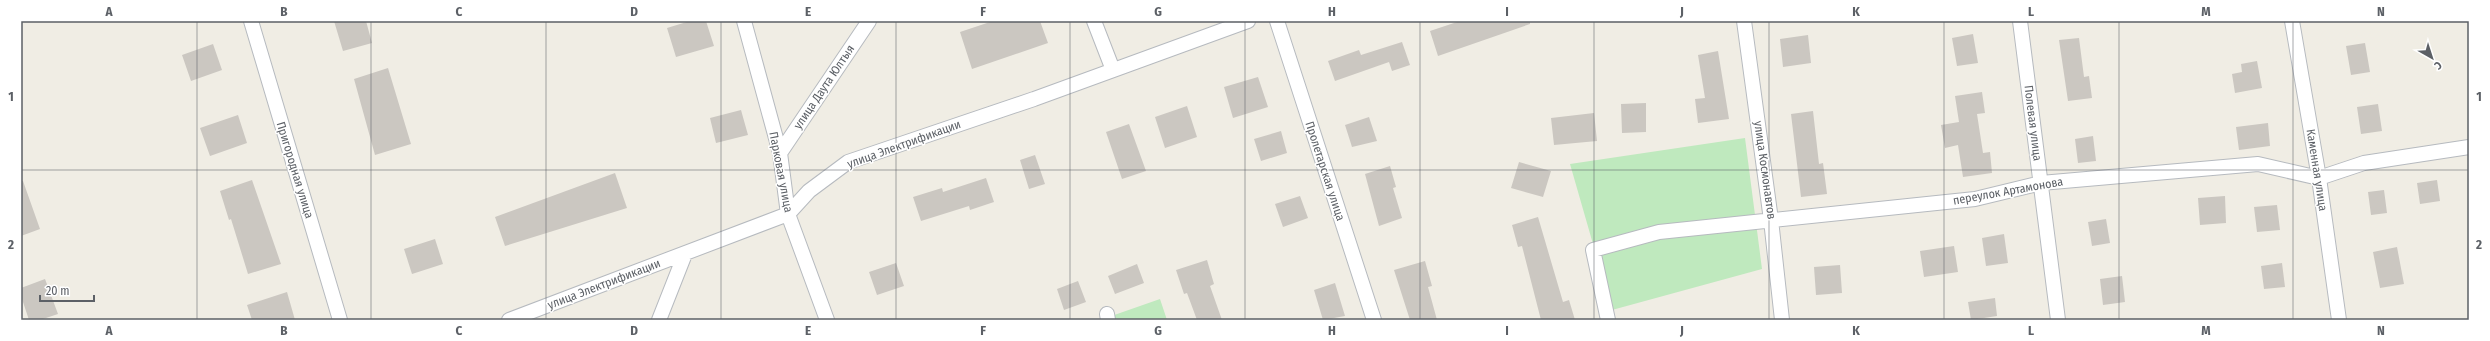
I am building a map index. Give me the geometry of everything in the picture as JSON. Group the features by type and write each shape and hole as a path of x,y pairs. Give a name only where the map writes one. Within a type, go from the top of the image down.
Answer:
{"street":[{"name":"Пригородная улица","path":"251,21 340,320"},
{"name":"Парковая улица","path":"744,21 780,153 788,214 827,320"},
{"name":"улица Даута Юлтыя","path":"780,153 869,21"},
{"path":"1094,21 1113,70"},
{"name":"улица Электрификации","path":"509,320 788,214 809,191 848,162 1113,70 1248,21"},
{"name":"Пролетарская улица","path":"1277,21 1374,320"},
{"name":"улица Космонавтов","path":"1744,21 1772,220 1782,320"},
{"name":"Полевая улица","path":"2020,21 2058,320"},
{"name":"Каменная улица","path":"2292,21 2319,178 2340,320"},
{"path":"2319,178 2364,163 2469,147"},
{"name":"переулок Артамонова","path":"1608,320 1593,250 1659,232 1976,199 2041,183 2258,164 2319,178"},
{"path":"659,320 685,254"}],"green space":[{"path":"1745,138 1762,269 1612,310 1570,164"},
{"path":"1160,299 1167,320 1100,320"}],"building":[{"path":"334,21 366,21 372,43 343,51"},
{"path":"690,21 706,21 714,46 676,57 667,28"},
{"path":"993,21 1040,21 1048,43 972,69 960,32"},
{"path":"1460,21 1530,21 1530,24 1438,56 1430,31"},
{"path":"1973,34 1978,63 1957,66 1952,38"},
{"path":"1808,35 1811,63 1783,67 1780,39"},
{"path":"2079,38 2084,77 2089,76 2092,98 2068,101 2059,40"},
{"path":"1402,42 1410,65 1392,71 1389,62 1335,81 1328,61 1359,50 1361,55"},
{"path":"2365,43 2370,72 2351,75 2346,46"},
{"path":"213,44 222,70 191,81 182,55"},
{"path":"1718,51 1729,119 1698,123 1695,99 1705,98 1698,55"},
{"path":"2257,61 2262,88 2235,93 2232,74 2242,72 2241,64"},
{"path":"388,68 411,144 375,155 354,79"},
{"path":"1258,77 1268,107 1233,118 1224,87"},
{"path":"1982,92 1985,113 1977,114 1983,153 1990,152 1992,173 1963,177 1958,145 1945,148 1941,125 1959,122 1955,96"},
{"path":"1646,103 1646,132 1622,133 1621,104"},
{"path":"2378,104 2382,131 2361,134 2357,107"},
{"path":"1187,106 1197,137 1165,148 1155,117"},
{"path":"741,110 748,135 716,143 710,118"},
{"path":"1813,111 1819,164 1823,163 1827,194 1801,197 1791,114"},
{"path":"1594,113 1597,141 1554,145 1551,118"},
{"path":"238,115 247,143 210,156 200,128"},
{"path":"1369,117 1377,141 1352,147 1345,125"},
{"path":"2268,123 2270,146 2239,150 2236,127"},
{"path":"1129,124 1146,171 1122,179 1106,132"},
{"path":"1281,131 1287,153 1261,161 1254,139"},
{"path":"2093,136 2096,161 2078,163 2075,139"},
{"path":"1035,155 1045,184 1029,189 1020,160"},
{"path":"1519,162 1551,171 1543,197 1511,188"},
{"path":"1390,166 1396,187 1393,188 1402,218 1379,226 1365,174"},
{"path":"615,173 627,208 505,246 495,217"},
{"path":"986,178 994,202 970,210 969,206 921,221 913,197 942,188 943,192"},
{"path":"252,180 281,264 248,274 231,219 229,220 220,191"},
{"path":"2437,180 2440,201 2420,204 2417,183"},
{"path":"21,181 23,181 40,229 21,236"},
{"path":"2384,190 2387,213 2371,215 2368,192"},
{"path":"1300,196 1308,218 1283,227 1275,204"},
{"path":"2225,196 2226,223 2200,225 2198,198"},
{"path":"2277,205 2280,230 2257,232 2254,207"},
{"path":"1538,217 1563,302 1569,300 1575,320 1541,320 1522,246 1518,247 1512,225"},
{"path":"2106,219 2110,243 2092,246 2088,222"},
{"path":"2004,234 2008,263 1986,266 1982,238"},
{"path":"435,239 443,264 412,274 404,249"},
{"path":"1954,246 1958,272 1924,277 1920,251"},
{"path":"2397,247 2404,284 2380,288 2373,252"},
{"path":"1207,260 1214,284 1210,286 1222,320 1197,320 1187,293 1184,294 1176,270"},
{"path":"1425,261 1432,286 1428,287 1437,320 1410,320 1394,270"},
{"path":"896,263 904,286 877,295 869,272"},
{"path":"2282,263 2285,287 2264,289 2261,266"},
{"path":"1137,264 1144,283 1115,294 1108,276"},
{"path":"1840,265 1842,293 1816,295 1814,267"},
{"path":"2122,276 2125,302 2103,305 2100,279"},
{"path":"45,279 58,314 40,320 29,320 21,296 21,288"},
{"path":"1078,281 1086,302 1064,310 1057,289"},
{"path":"1335,283 1345,316 1323,320 1314,290"},
{"path":"287,292 295,320 252,320 247,305"},
{"path":"1995,298 1997,316 1971,320 1968,302"}]}
